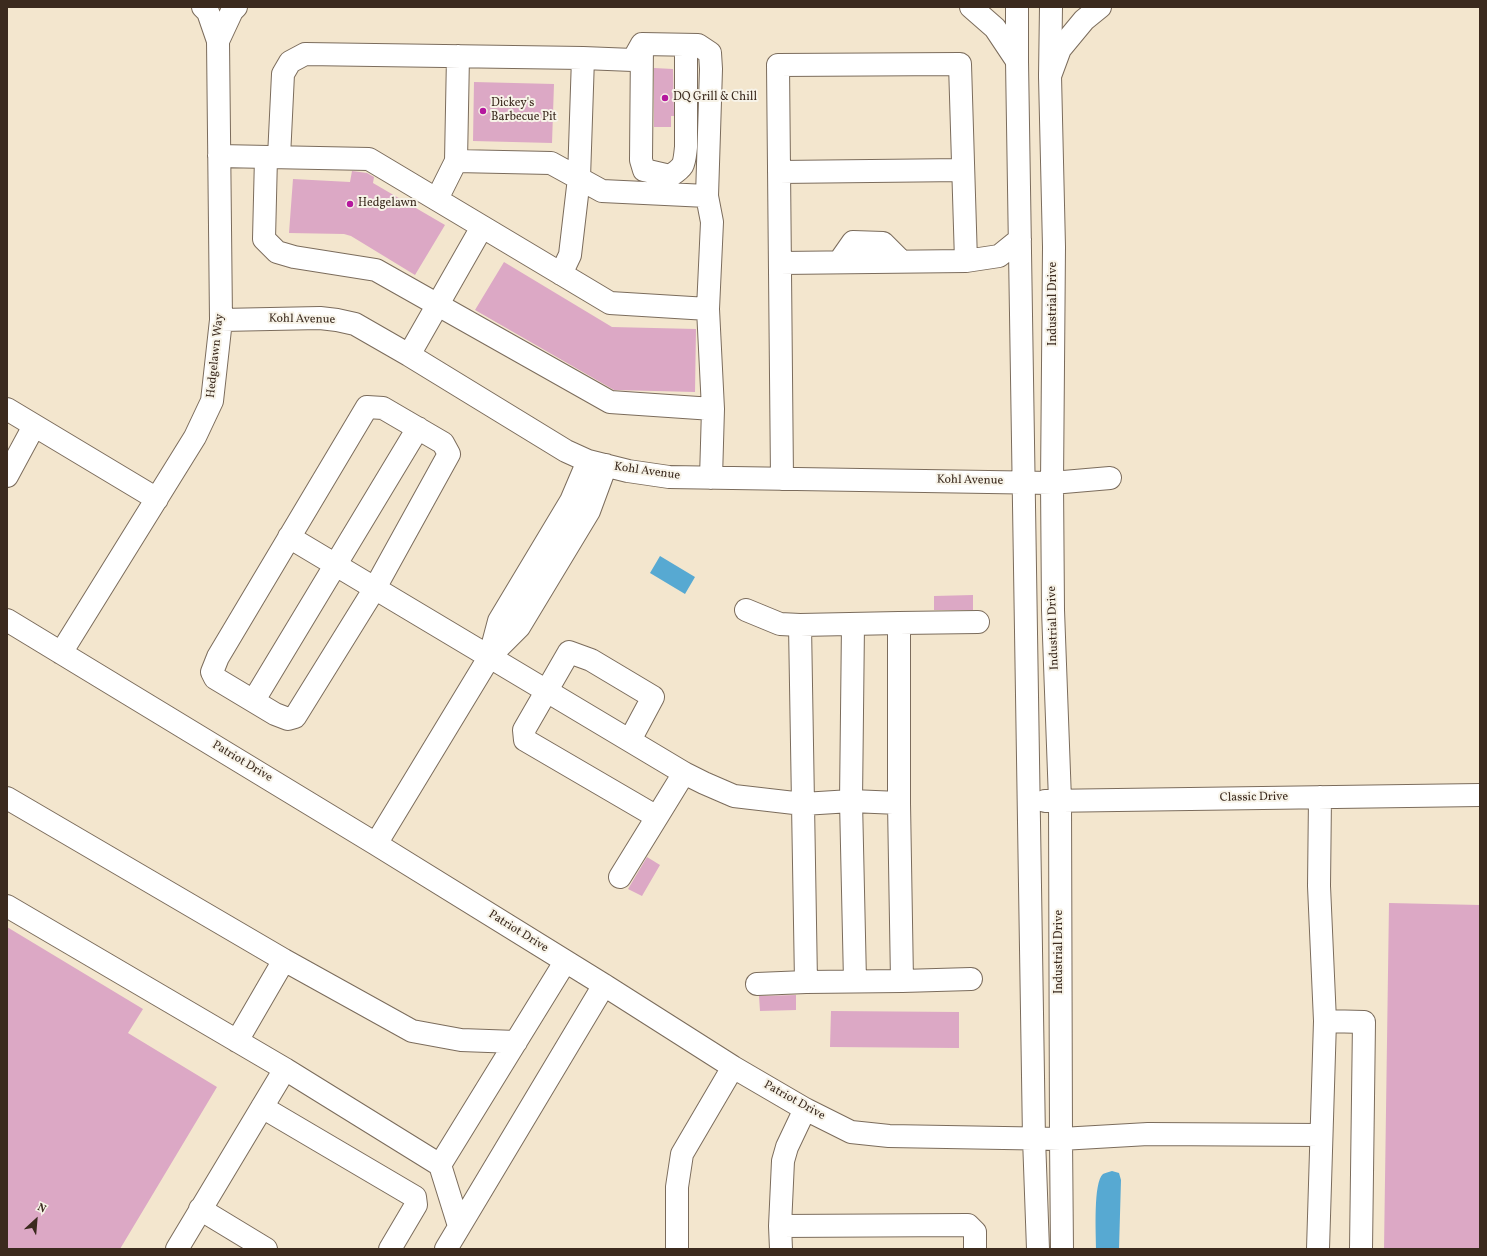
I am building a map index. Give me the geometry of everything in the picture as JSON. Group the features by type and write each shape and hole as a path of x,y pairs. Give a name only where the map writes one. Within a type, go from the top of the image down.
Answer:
{"street":[{"path":"203,7 208,12 218,41"},
{"path":"218,41 232,11 236,7"},
{"path":"971,7 995,28 1017,61"},
{"path":"1017,7 1034,1138 1038,1249"},
{"name":"Industrial Drive","path":"1051,7 1050,76 1054,247 1052,483 1053,610 1060,800 1062,1249"},
{"path":"1050,76 1060,49 1084,20 1100,7"},
{"name":"Hedgelawn Way","path":"61,653 195,437 212,401 221,320 218,41"},
{"path":"642,44 698,45 710,53 711,69 707,196 712,222 708,309 713,409 711,478"},
{"path":"642,44 641,160 644,170 670,176 681,168 685,162 686,45"},
{"path":"642,44 633,60 305,54 290,62 282,74 264,239 277,252 294,257 376,270 610,402 713,409"},
{"path":"437,199 456,161 458,56"},
{"path":"561,274 570,255 579,178 583,58"},
{"path":"782,479 778,65 960,64 966,261"},
{"path":"219,156 369,159 610,303 708,309"},
{"path":"456,161 552,163 602,191 707,196"},
{"path":"779,172 963,170"},
{"path":"409,355 482,227"},
{"path":"780,263 966,261 999,256 1020,239"},
{"name":"Kohl Avenue","path":"221,320 320,318 355,324 409,355 566,451 597,463 628,471 669,477 1052,483 1110,478"},
{"path":"367,407 383,408 443,443 449,454 375,588 295,717 288,719 275,714 254,700 215,678 212,672 218,657 289,537 367,407"},
{"path":"7,409 157,499"},
{"path":"7,476 34,426"},
{"path":"254,700 418,428"},
{"path":"376,844 490,656 524,620 589,511 597,463"},
{"path":"289,537 704,783 734,796 803,804 851,801 899,802"},
{"path":"746,610 780,624 800,625 978,622"},
{"name":"Patriot Drive","path":"7,620 376,844 604,985 733,1068 805,1109 851,1132 889,1136 1061,1139 1148,1134 1321,1135"},
{"path":"899,623 899,802 902,980"},
{"path":"853,624 851,801 855,981"},
{"path":"800,625 806,982"},
{"path":"630,740 653,697 591,660 568,652 524,730 525,740 656,817"},
{"path":"620,876 684,772"},
{"name":"Classic Drive","path":"1029,802 1060,800 1480,795"},
{"path":"1318,1249 1325,1021 1319,886 1320,797"},
{"path":"7,798 284,960 412,1031 461,1040 516,1042"},
{"path":"7,906 285,1069 440,1165 459,1226"},
{"path":"236,1041 284,960"},
{"path":"440,1165 566,962"},
{"path":"757,984 971,979"},
{"path":"446,1249 604,985"},
{"path":"1325,1021 1364,1022 1361,1249"},
{"path":"677,1249 677,1187 682,1154 733,1068"},
{"path":"177,1249 285,1069"},
{"path":"262,1107 415,1197 416,1206 390,1249"},
{"path":"781,1249 780,1226 783,1160 787,1147 805,1109"},
{"path":"200,1209 266,1249"},
{"path":"780,1226 968,1225 975,1232 975,1249"}],"water":[{"path":"660,556 695,577 685,594 650,573"},
{"path":"1112,1171 1119,1173 1121,1180 1119,1249 1096,1249 1096,1198 1098,1187 1103,1174"}],"building":[{"path":"654,68 673,69 674,116 671,116 671,127 654,127"},
{"path":"474,82 554,84 552,143 473,141"},
{"name":"Hedgelawn","path":"352,171 367,173 374,177 373,183 445,225 415,275 351,236 344,234 289,233 293,179 350,182"},
{"path":"504,262 612,327 696,329 695,392 614,390 475,310"},
{"path":"973,595 973,610 934,610 934,596"},
{"path":"647,857 660,865 642,896 628,889"},
{"path":"1389,903 1480,905 1480,1249 1384,1249"},
{"path":"7,927 143,1009 128,1033 217,1087 120,1249 7,1249"},
{"path":"796,995 796,1010 760,1011 759,996"},
{"path":"831,1011 959,1012 959,1048 830,1047"}],"place":[{"name":"DQ Grill & Chill","path":"665,98"},
{"name":"Dickey's Barbecue Pit","path":"483,111"},
{"name":"Hedgelawn","path":"350,204"}]}
